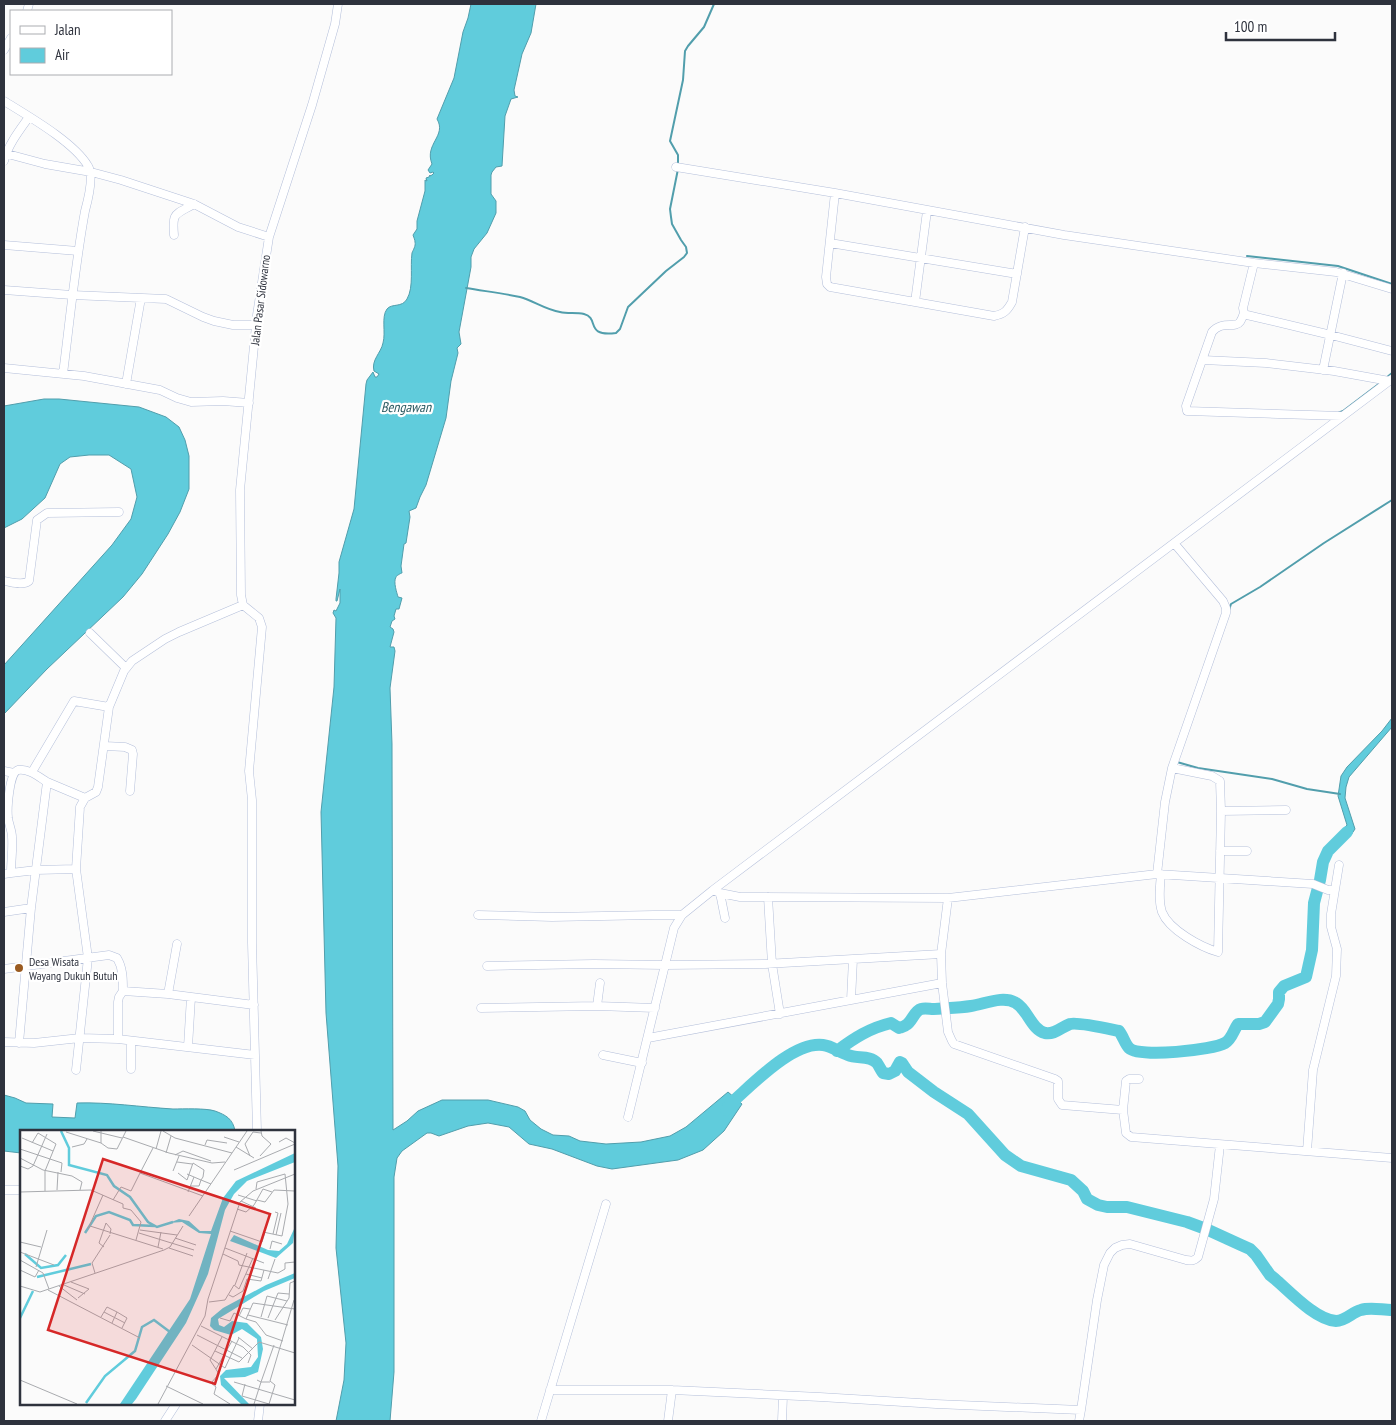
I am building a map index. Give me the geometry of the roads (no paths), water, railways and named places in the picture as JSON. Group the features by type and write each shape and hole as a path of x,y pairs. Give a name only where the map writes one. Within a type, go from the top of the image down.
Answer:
{"street":[{"name":"Jalan Pasar Sidowarno","path":"243,605 241,595 240,490 256,325 269,236 312,105 335,24 338,4"},
{"path":"4,101 72,146 88,165 91,172 78,251 63,374"},
{"path":"29,117 4,156 91,172 194,204 238,226 269,236"},
{"path":"676,167 836,193 1064,234 1254,263 1344,273 1392,289"},
{"path":"836,193 826,277 827,284 830,287 994,316 1002,314 1008,310 1012,302 1025,227"},
{"path":"174,236 174,218 194,204"},
{"path":"915,302 927,210"},
{"path":"830,243 1017,274"},
{"path":"4,245 78,251"},
{"path":"1254,263 1243,308 1244,313 1240,323 1236,325 1221,325 1212,332 1186,409 1189,412 1342,416"},
{"path":"1323,370 1344,273"},
{"path":"4,290 166,299 203,317 233,325 256,325"},
{"path":"126,384 141,298"},
{"path":"1244,313 1247,316 1392,351"},
{"path":"1203,360 1266,363 1390,380"},
{"path":"4,368 84,376 160,390 191,402 223,401 249,403"},
{"path":"628,1117 674,928 682,915 1390,380"},
{"path":"4,581 22,584 29,581 38,520 47,513 119,512"},
{"path":"1174,543 1223,602 1226,612 1175,768 1164,802 1159,874 1160,905 1165,918 1185,936 1209,950 1218,952 1220,781 1216,778 1175,768"},
{"path":"76,1070 88,958 76,869 80,807 85,798 96,792 98,787 109,707 126,668 132,661 165,639 243,605 259,618 262,627 248,771 252,800 251,870 257,1130"},
{"path":"90,633 126,668"},
{"path":"32,772 74,701 109,707"},
{"path":"105,746 125,747 132,750 130,791"},
{"path":"4,770 14,773"},
{"path":"76,869 7,873 12,836 6,809 14,773 20,770 32,772 47,782 85,798"},
{"path":"19,1044 31,908 47,782"},
{"path":"1221,811 1286,810"},
{"path":"1220,851 1247,851"},
{"path":"1307,1151 1313,1070 1336,976 1337,949 1331,927 1331,890 1339,865"},
{"path":"716,891 740,897 768,898 948,898 1159,874 1313,884 1331,890"},
{"path":"716,891 725,918"},
{"path":"768,898 772,964 780,1014"},
{"path":"948,898 941,954 942,983 948,1032 954,1044 1055,1079 1058,1081 1058,1099 1062,1105 1123,1110"},
{"path":"4,912 31,908"},
{"path":"478,915 561,917 682,915"},
{"path":"168,994 177,944"},
{"path":"486,966 772,964 941,954"},
{"path":"4,969 109,955 117,958 122,969 124,991 119,997 118,1002 118,1039"},
{"path":"851,1000 853,959"},
{"path":"597,1006 600,983"},
{"path":"648,1038 942,983"},
{"path":"124,991 168,994 254,1005"},
{"path":"188,1047 191,997"},
{"path":"481,1008 597,1006 654,1008"},
{"path":"4,1042 19,1044 80,1038 118,1039 254,1055"},
{"path":"131,1041 131,1069"},
{"path":"603,1055 642,1063"},
{"path":"1139,1079 1129,1079 1126,1081 1123,1110 1126,1133 1130,1136 1392,1158"},
{"path":"1079,1421 1097,1300 1104,1265 1110,1253 1122,1245 1130,1244 1192,1261 1198,1257 1214,1199 1220,1145"},
{"path":"4,1190 20,1190"},
{"path":"541,1421 606,1204"},
{"path":"550,1390 672,1390 1081,1410"},
{"path":"668,1421 672,1390"},
{"path":"782,1421 783,1396"},
{"path":"165,1421 175,1405"},
{"path":"258,1421 260,1405"}],"water":[{"name":"Bengawan","path":"471,4 536,4 531,33 522,54 514,90 515,96 518,97 511,99 505,116 502,166 496,167 491,175 491,194 496,201 496,213 487,233 474,249 471,257 471,267 459,332 461,344 457,348 458,353 451,381 446,418 426,485 416,508 409,511 410,517 401,566 402,573 395,579 398,597 402,598 399,609 396,609 395,619 390,627 394,632 390,647 394,647 395,651 390,688 392,744 393,1130 418,1111 442,1100 488,1100 518,1107 525,1111 530,1120 541,1129 553,1135 569,1136 580,1141 606,1144 641,1142 670,1136 686,1127 728,1092 742,1104 724,1131 703,1150 678,1160 612,1169 597,1166 552,1149 529,1144 509,1127 488,1123 468,1126 439,1136 427,1133 402,1151 397,1158 394,1177 394,1372 390,1421 336,1421 344,1380 346,1343 336,1248 338,1166 326,1013 321,812 334,687 336,618 333,613 340,603 340,589 336,601 339,562 354,509 366,384 373,372 375,377 379,374 374,371 373,367 383,343 385,312 389,307 405,302 409,294 412,253 415,246 413,235 417,229 417,221 425,191 425,180 427,181 426,178 434,173 430,173 428,170 432,164 431,151 439,130 437,119 454,78 463,32"},
{"path":"44,399 139,407 166,417 179,427 185,440 189,456 189,489 180,512 168,534 142,574 123,597 47,669 4,714 4,665 112,545 131,519 137,497 131,469 109,455 70,457 60,464 45,498 22,519 4,528 4,406"},
{"path":"1392,718 1392,727 1349,777 1345,798 1355,829 1339,847 1334,841 1347,825 1338,796 1341,776"},
{"path":"4,1095 26,1103 53,1104 52,1117 75,1118 77,1103 211,1110 228,1118 233,1123 235,1130 20,1130 20,1153 4,1151"}],"waterway":[{"path":"678,164 678,155 670,141 683,80 685,51 704,27 714,4"},
{"path":"466,288 520,297 563,313 584,314 589,316 596,330 616,333 620,329 628,307 687,253 686,247 672,224 670,209 678,169"},
{"path":"1247,256 1338,266 1392,284"},
{"path":"1386,378 1392,373"},
{"path":"1338,413 1380,383"},
{"path":"1229,610 1231,604 1392,500"},
{"path":"1177,762 1198,768 1272,779 1307,789 1340,794"},
{"path":"837,1051 856,1038 876,1028 891,1023 899,1028 904,1026 921,1009 966,1007 1000,1000 1016,1003 1024,1010 1036,1028 1045,1033 1055,1032 1070,1024 1101,1027 1119,1031 1129,1048 1136,1051 1176,1052 1218,1046 1225,1043 1231,1037 1238,1024 1259,1024 1265,1022 1278,1004 1279,992 1284,986 1306,977 1312,950 1314,903 1323,862 1328,851 1347,832"},
{"path":"726,1110 730,1104 774,1066 786,1057 811,1046 823,1045 845,1054 871,1059 877,1063 883,1073 889,1074 895,1071 900,1062 908,1072 934,1092 968,1114 1005,1155 1021,1166 1071,1180 1083,1191 1087,1199 1098,1205 1127,1207 1187,1222 1250,1249 1270,1275 1312,1311 1328,1319 1340,1321 1365,1309 1392,1310"}],"place":[{"name":"Desa Wisata Wayang Dukuh Butuh","path":"19,968"}]}
